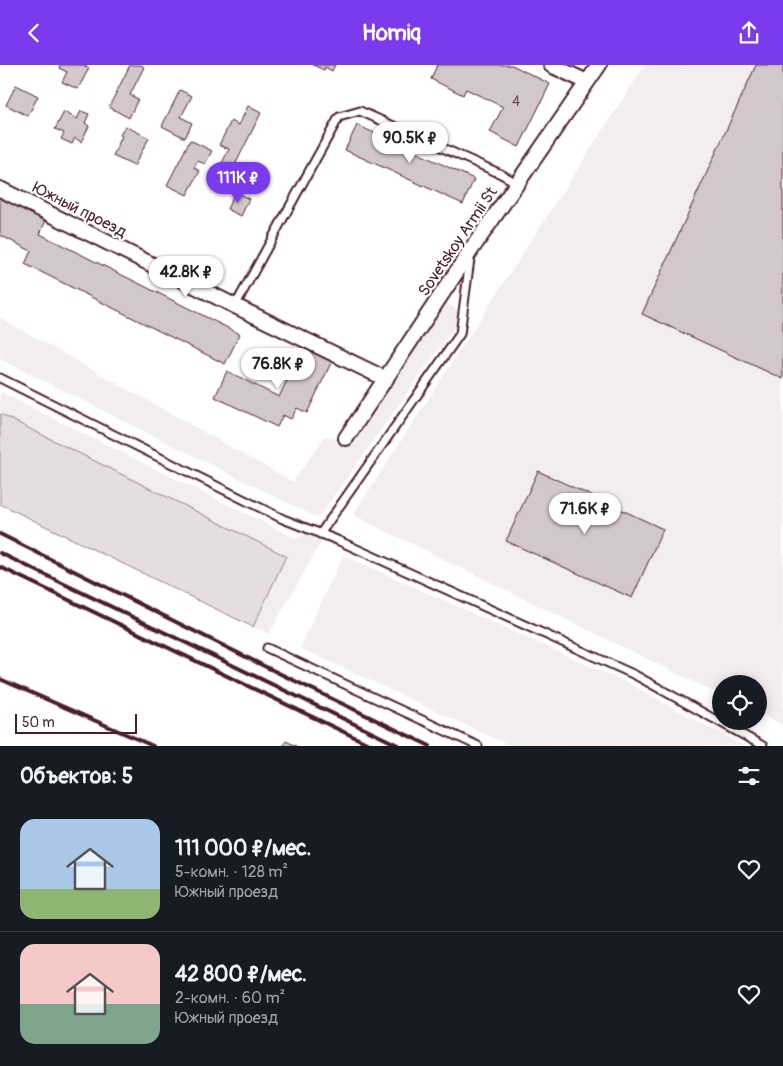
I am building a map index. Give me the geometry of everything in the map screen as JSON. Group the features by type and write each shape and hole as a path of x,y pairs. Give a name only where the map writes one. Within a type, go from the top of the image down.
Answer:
{"street":[{"path":"551,65 587,82"},
{"name":"Sovetskoy Armii St","path":"346,438 471,250 599,65"},
{"name":"Южный проезд","path":"0,189 234,306 386,379"}],"lane":[{"path":"234,306 339,117 360,111 518,183"},
{"path":"320,533 460,333 471,250"},
{"path":"0,378 283,519 320,533 636,675 762,746"},
{"path":"267,648 478,746"}],"shaded area":[{"path":"645,65 783,65 783,725 767,717 767,675 712,675 712,691 353,515"},
{"path":"444,301 456,309 457,323 318,518 0,359 0,318 293,482 325,436 346,441"},
{"path":"0,392 297,539 308,531 323,539 269,634 253,627 286,556 0,415"},
{"path":"0,414 286,556 253,627 0,504"},
{"path":"343,555 630,684 743,746 511,746 300,648"}],"building":[{"path":"60,65 82,65 89,68 78,89 62,82 67,72 59,68"},
{"path":"130,65 141,65 144,67 130,95 138,99 129,118 109,107"},
{"path":"313,65 335,65 332,71 325,67 324,70"},
{"path":"437,65 512,65 550,84 519,147 490,132 503,107 466,89 463,95 431,79"},
{"path":"756,65 783,65 783,379 642,314"},
{"path":"16,85 38,96 28,116 6,105"},
{"path":"180,90 192,96 181,117 192,123 185,138 162,126"},
{"path":"248,106 261,113 226,183 215,177 229,149 219,145 231,121 239,125"},
{"path":"81,111 89,114 85,123 89,126 81,142 75,138 72,144 61,139 64,133 55,129 64,112 77,119"},
{"path":"357,125 474,179 463,204 345,150"},
{"path":"125,126 149,138 134,166 113,156"},
{"path":"190,140 212,151 205,164 198,161 194,168 200,171 187,195 167,185"},
{"path":"235,192 249,199 241,216 227,209"},
{"path":"0,195 47,218 40,234 240,334 225,364 25,264 31,251 0,235"},
{"path":"303,347 332,361 307,413 297,408 291,419 283,415 277,427 215,397 227,371 279,397"},
{"path":"538,471 663,529 632,598 506,541"},
{"path":"286,741 296,746 283,746"}],"railway":[{"path":"0,534 264,666 430,746"},
{"path":"0,553 400,746"},
{"path":"0,567 373,746"},
{"path":"0,679 153,746"}]}
